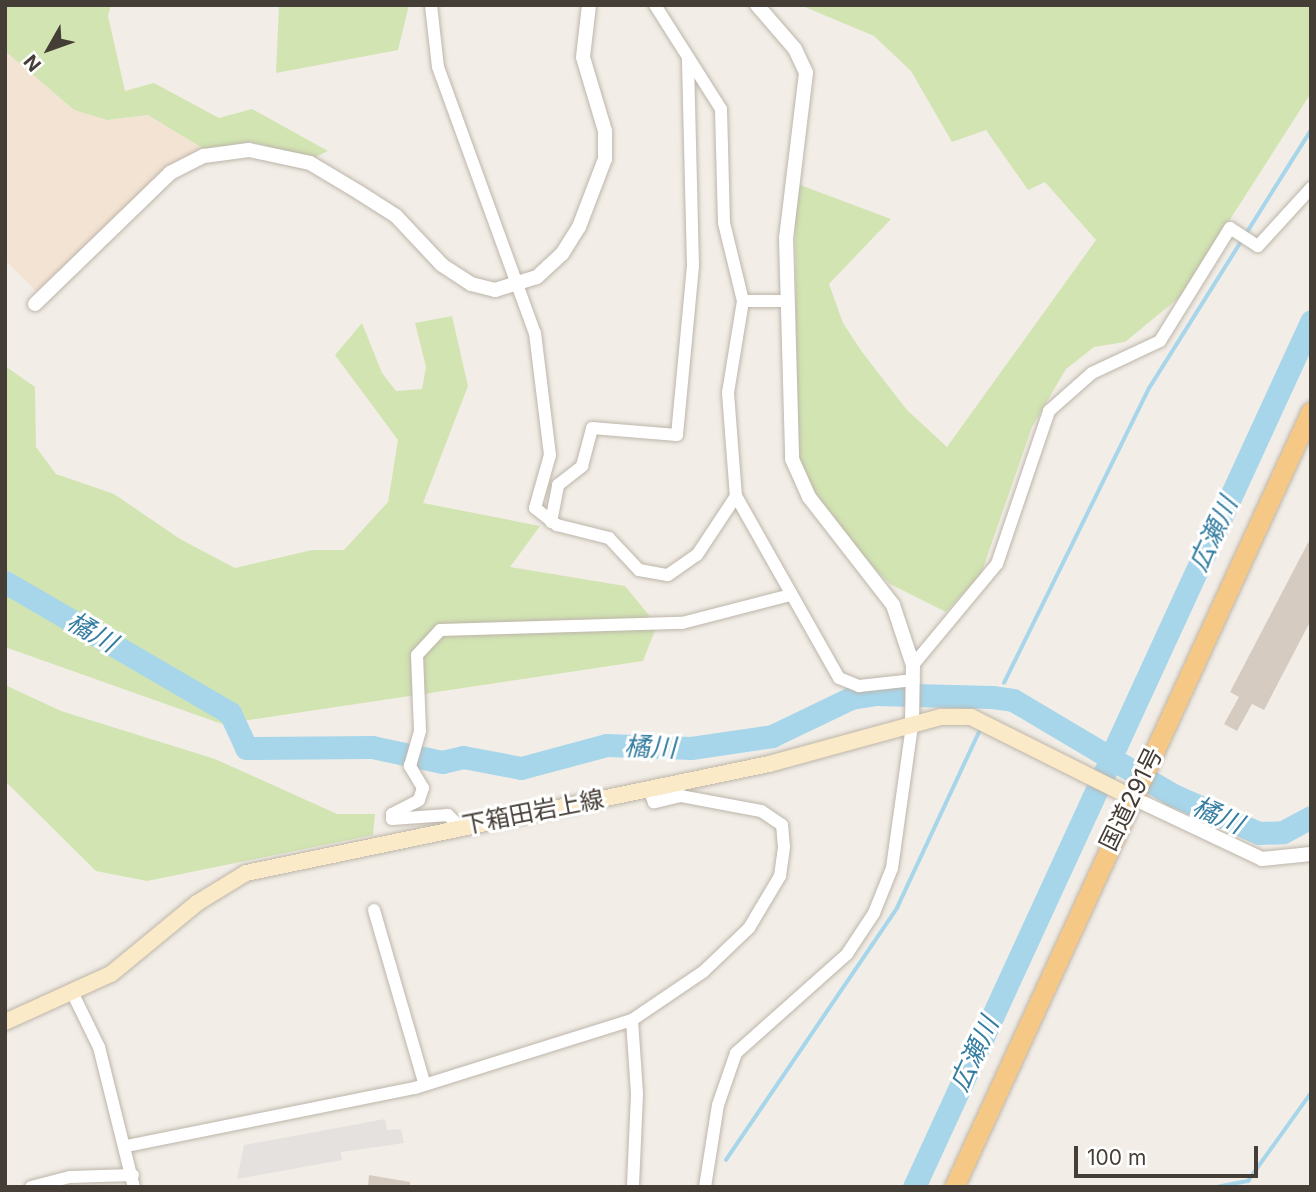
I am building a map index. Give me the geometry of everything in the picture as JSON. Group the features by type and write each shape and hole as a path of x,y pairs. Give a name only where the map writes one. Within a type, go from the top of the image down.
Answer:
{"highway":[{"name":"国道291号","path":"954,1187 1311,411"}],"main road":[{"name":"下箱田岩上線","path":"5,1022 111,974 197,903 246,873 458,826 769,764 912,724 971,717 1086,775 1111,786 1135,791"}],"street":[{"path":"431,5 438,67 535,333 550,455 535,508 551,522 609,538 632,565 668,575 697,555 736,496"},
{"path":"34,304 170,173 204,156 249,150 310,163 360,193 396,216 460,279 495,290 519,285 562,254 600,179 605,131 583,57 589,5"},
{"path":"655,5 721,109 724,223 743,301 728,393 736,496 790,595 846,684 914,677 996,564 1049,411 1092,373 1160,341 1232,229 1255,244 1311,188"},
{"path":"705,1187 718,1105 736,1052 847,954 874,913 892,867 914,706 914,677 883,586 848,551 798,477 788,433 786,238 806,73 794,49 757,5"},
{"path":"551,522 558,485 582,466 592,428 677,435 693,266 688,59"},
{"path":"743,301 787,300"},
{"path":"458,826 447,815 392,819 419,800 423,788 410,766 420,730 417,655 440,630 682,623 790,595"},
{"path":"127,1146 425,1085 632,1020 703,972 748,928 780,876 784,847 782,825 761,811 681,796 654,802 649,790"},
{"path":"1135,791 1262,859 1311,854"},
{"path":"374,910 425,1085"},
{"path":"31,1187 70,1177 133,1181 127,1146 99,1047 72,992"},
{"path":"632,1020 638,1094 633,1187"}],"shaded area":[{"path":"5,51 74,110 107,120 148,115 204,149 180,159 37,292 5,260"},
{"path":"385,1119 387,1130 401,1129 404,1143 341,1152 342,1160 237,1179 244,1145"}],"green space":[{"path":"5,5 111,5 108,16 125,91 154,83 219,118 252,109 328,151 311,159 252,142 204,149 148,115 107,120 74,110 5,51"},
{"path":"279,5 409,5 398,50 276,73"},
{"path":"800,5 1311,5 1311,93 1181,296 1125,342 1094,347 1066,369 1032,427 981,574 946,612 890,584 851,545 813,494 797,456 795,183 891,219 829,284 843,323 862,352 907,410 947,447 1096,240 1045,182 1028,190 986,130 952,142 911,71 874,36"},
{"path":"452,316 468,386 423,503 540,526 510,567 625,586 657,625 643,661 222,724 5,647 5,366 35,387 36,447 56,474 114,494 180,539 235,568 312,550 344,550 388,502 398,440 335,355 362,323 382,373 396,391 422,389 426,367 415,323"},
{"path":"5,685 61,711 215,759 337,814 375,814 373,835 147,881 96,871 5,781"}],"building":[{"path":"1311,537 1311,620 1264,710 1252,704 1237,731 1224,724 1239,697 1230,692"},
{"path":"369,1175 410,1182 410,1187 368,1187"}],"waterway":[{"path":"1004,683 1148,390 1311,130"},
{"name":"広瀬川","path":"1115,748 1311,321"},
{"name":"橘川","path":"5,582 230,713 246,748 372,747 442,762 463,757 521,768 607,745 691,748 772,736 851,698 877,694 992,697 1013,700 1171,794 1259,833 1283,832 1311,817"},
{"path":"726,1160 897,908 982,726"},
{"name":"広瀬川","path":"914,1187 1106,769"},
{"path":"1217,1187 1248,1181 1311,1093"}]}
